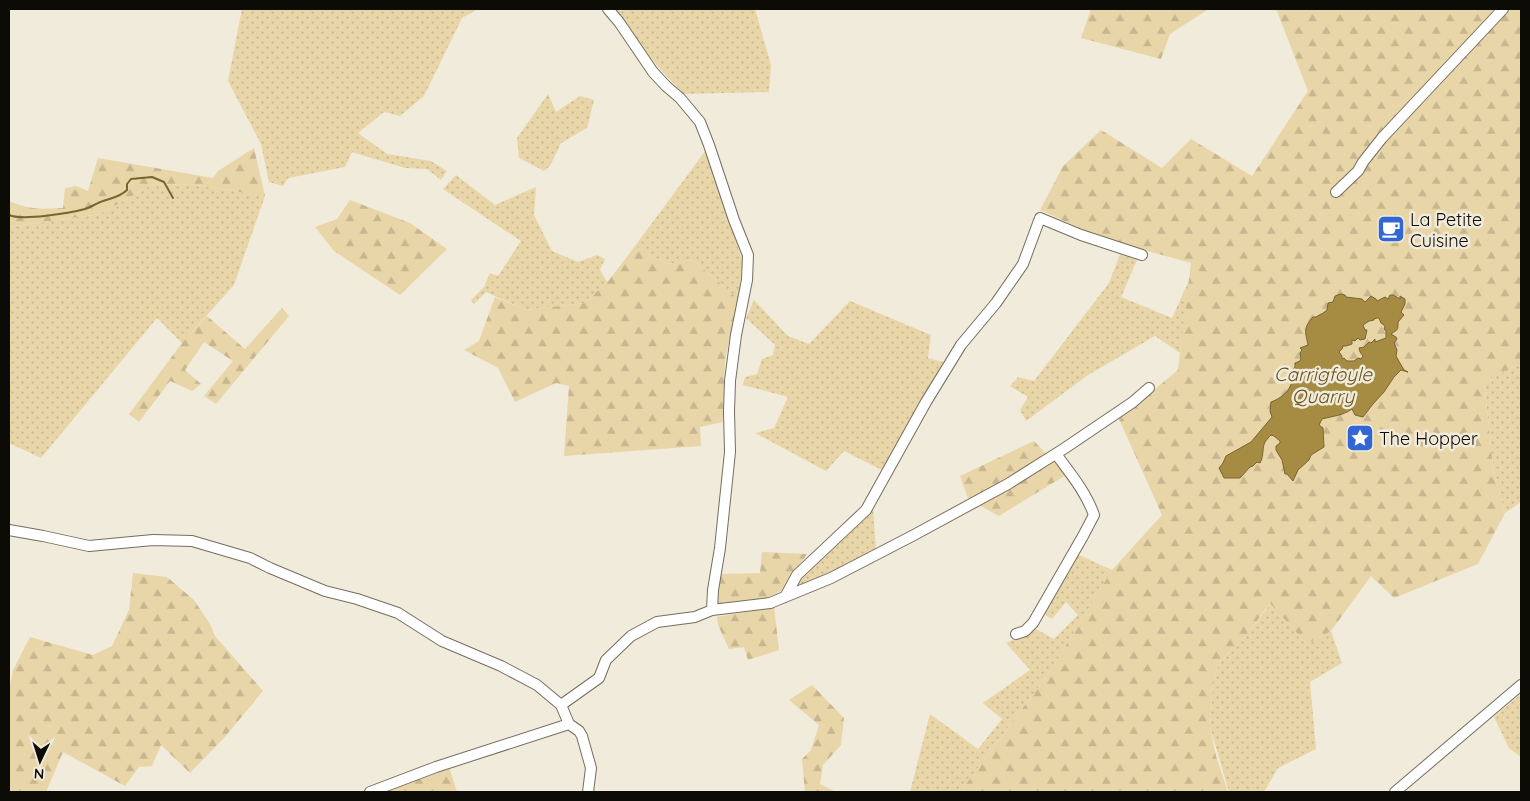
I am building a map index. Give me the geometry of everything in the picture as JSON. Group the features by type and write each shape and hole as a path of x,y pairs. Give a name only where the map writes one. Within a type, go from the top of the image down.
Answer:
{"street":[{"path":"608,9 654,72 680,98 700,122 748,255 748,280 736,335 730,380 730,452 712,610"},
{"path":"1336,192 1358,171 1382,138 1503,9"},
{"path":"785,597 796,575 866,510 926,402 961,346 996,303 1023,264 1040,218 1081,235 1142,255"},
{"path":"562,705 599,678 606,660 631,636 657,622 695,616 712,610 770,603 831,578 1008,484 1133,402 1149,388"},
{"path":"1016,634 1025,631 1033,623 1094,515 1090,502 1056,454"},
{"path":"9,530 89,546 152,540 192,541 250,558 325,592 356,599 398,613 442,641 501,666 537,685 562,705 569,724 579,731 582,736 590,768 588,792"},
{"path":"1395,792 1521,685"},
{"path":"370,792 436,767 569,724"}],"green space":[{"path":"242,9 478,9 462,18 424,96 400,116 384,112 358,133 387,154 431,161 447,171 441,180 427,169 405,168 352,152 345,167 288,178 283,186 269,182 261,144 228,81"},
{"path":"613,9 755,9 771,65 769,92 684,94 659,68"},
{"path":"1091,9 1209,9 1170,34 1161,59 1081,38"},
{"path":"1276,9 1521,9 1521,364 1484,381 1493,467 1505,513 1478,564 1394,598 1371,576 1331,631 1307,644 1270,603 1246,636 1219,663 1213,683 1210,727 1216,756 1228,792 960,792 1051,670 1112,570 1162,515 1119,419 1178,370 1191,263 1104,239 1040,210 1063,166 1101,130 1162,168 1191,139 1252,176 1308,91"},
{"path":"548,94 556,112 580,96 594,100 587,128 561,143 550,166 544,171 519,158 517,138"},
{"path":"254,148 265,196 195,185 153,184 100,214 9,227 9,201 35,208 63,208 65,188 76,186 88,191 98,158 213,178 218,171"},
{"path":"706,150 743,262 738,299 693,260 667,264 635,246"},
{"path":"456,175 495,205 536,187 534,215 552,251 578,262 597,255 605,259 600,270 607,282 585,303 526,310 486,292 474,304 471,300 484,287 490,273 498,276 521,241 443,189"},
{"path":"153,184 195,185 265,196 234,285 182,343 157,318 41,458 9,443 9,227 100,214"},
{"path":"350,200 410,223 447,249 400,295 334,251 315,227 337,219"},
{"path":"635,246 667,264 693,260 738,299 725,361 723,422 700,427 701,446 564,456 569,386 556,383 515,402 498,368 464,350 479,341 495,297 526,310 585,303 610,279"},
{"path":"1120,254 1137,260 1121,297 1172,318 1190,278 1180,353 1155,336 1088,375 1026,421 1020,410 1028,397 1010,386 1018,377 1034,381 1109,283"},
{"path":"754,300 788,336 809,344 850,301 931,335 928,358 943,362 884,471 844,451 826,471 755,433 774,428 788,397 743,385 745,377 757,374 762,359 773,355 775,345 746,318"},
{"path":"282,308 289,316 216,404 204,396 233,361 204,342 185,370 201,384 192,391 170,381 139,422 129,414 182,343 207,316 245,349"},
{"path":"1521,364 1521,502 1505,513 1493,467 1484,381"},
{"path":"1034,441 1047,455 969,501 960,476"},
{"path":"1052,460 1062,466 1066,475 999,516 979,505"},
{"path":"873,508 876,550 793,590 801,576"},
{"path":"762,552 807,554 781,591 762,600 717,606 719,574 760,573"},
{"path":"1077,554 1112,570 1051,670 960,792 910,792 930,714 978,749 1002,719 983,703 1030,670 1006,643 1036,629 1054,639 1078,615 1066,602 1052,619 1042,613"},
{"path":"133,573 167,577 194,600 210,624 215,636 263,691 224,738 190,773 161,745 152,766 139,767 125,786 63,752 46,792 9,792 9,691 13,670 30,637 93,655 112,646 129,610"},
{"path":"1271,603 1307,644 1331,631 1342,663 1310,682 1316,749 1278,768 1264,792 1229,792 1210,727 1213,683 1219,663 1246,636"},
{"path":"774,607 779,650 748,660 744,647 729,649 718,625 717,617"},
{"path":"812,685 844,718 841,745 823,765 820,784 836,792 805,792 802,759 811,750 819,725 789,700"},
{"path":"1521,694 1521,757 1509,748 1494,717"},
{"path":"449,767 457,792 381,792"}],"water":[{"name":"Carrigfoyle Quarry","path":"1341,294 1346,297 1362,299 1365,302 1371,296 1377,301 1385,297 1388,299 1390,295 1400,299 1400,296 1405,299 1401,312 1404,315 1398,322 1397,329 1391,334 1397,339 1394,343 1397,350 1396,356 1404,370 1408,372 1401,370 1394,377 1363,417 1355,415 1352,409 1322,419 1319,425 1323,428 1324,447 1311,455 1309,460 1298,470 1293,481 1285,474 1282,460 1276,450 1276,446 1280,441 1271,435 1265,442 1260,463 1257,462 1250,467 1240,478 1224,478 1219,468 1226,456 1251,442 1272,417 1270,411 1271,402 1281,397 1288,390 1293,376 1292,370 1295,367 1295,363 1300,361 1301,358 1300,353 1302,350 1300,348 1308,345 1307,325 1313,317 1327,310 1328,303 1333,302 1335,296","holes":["1379,318 1385,327 1386,338 1375,342 1375,339 1364,347 1359,348 1363,356 1361,359 1358,358 1354,361 1342,359 1339,352 1343,346 1352,344 1352,340 1355,341 1358,338 1360,340 1365,339 1367,330 1365,330 1363,325"]}],"waterway":[{"path":"9,215 15,217 35,217 85,209 122,194 127,190 127,184 131,179 152,177 164,182 173,198"}],"place":[{"name":"La Petite Cuisine","path":"1391,229"},
{"name":"The Hopper","path":"1360,438"}]}
